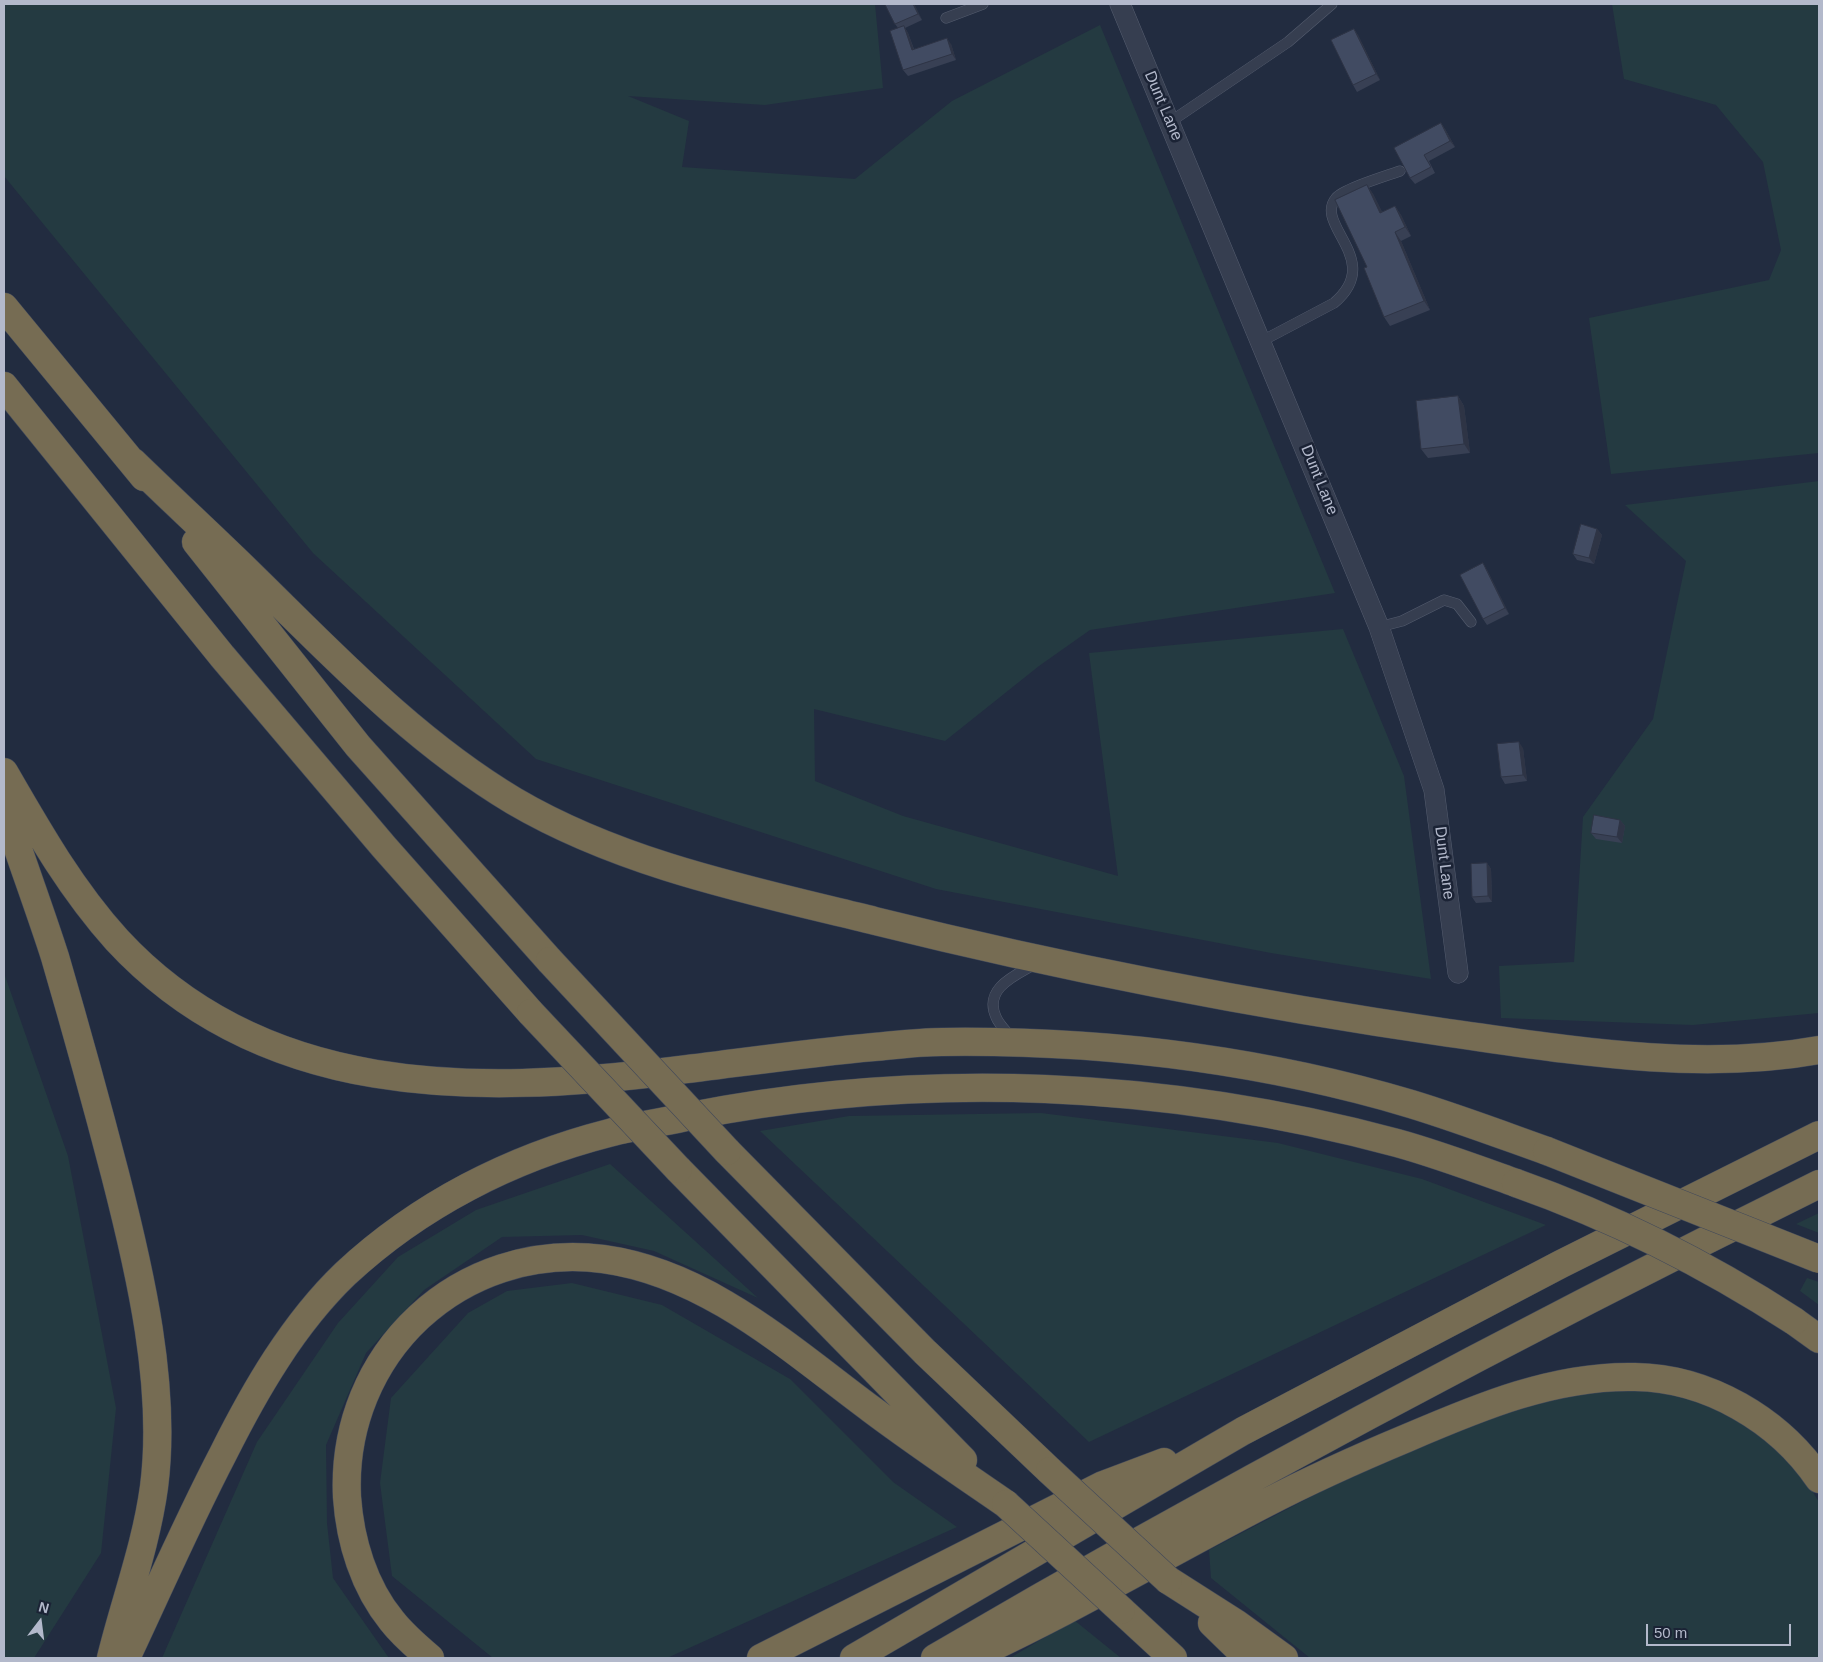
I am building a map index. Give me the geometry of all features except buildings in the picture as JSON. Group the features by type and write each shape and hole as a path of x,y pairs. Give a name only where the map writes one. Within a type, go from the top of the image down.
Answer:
{"highway":[{"path":"4,307 133,462 358,746 550,961 727,1151 925,1352 1168,1580 1248,1658"},
{"path":"4,386 222,656 384,847 531,1012 678,1169 1006,1504 1173,1658"},
{"path":"133,462 380,701 464,769 518,803 620,850 680,870 782,898 1041,961 1143,982 1372,1021 1575,1050 1702,1058 1758,1057 1819,1050"},
{"path":"4,772 55,860 87,905 120,943 178,993 212,1016 244,1033 311,1061 350,1071 426,1081 525,1083 611,1078 821,1052 935,1042 1015,1042 1150,1052 1286,1074 1411,1104 1547,1151 1819,1259"},
{"path":"4,807 54,955 90,1077 124,1212 147,1326 156,1417 154,1486 137,1567 111,1658"},
{"path":"126,1658 197,1504 235,1429 265,1377 313,1310 342,1277 378,1246 416,1219 490,1175 531,1158 611,1132 738,1107 863,1091 978,1088 1104,1092 1158,1098 1330,1127 1399,1144 1570,1202 1646,1236 1704,1266 1794,1321 1819,1339"},
{"path":"854,1658 1243,1431 1561,1264 1819,1135"},
{"path":"935,1658 1196,1508 1388,1404 1625,1280 1819,1184"},
{"path":"430,1658 390,1620 376,1597 359,1557 351,1532 348,1507 347,1483 351,1438 372,1377 398,1338 417,1318 434,1302 471,1280 525,1262 550,1257 604,1259 629,1264 689,1285 725,1304 772,1335 904,1434 1006,1504"},
{"path":"969,1658 1034,1628 1265,1503 1365,1456 1465,1412 1520,1394 1565,1383 1636,1376 1669,1380 1701,1390 1729,1401 1764,1421 1787,1440 1819,1479"},
{"path":"761,1658 1103,1485 1243,1431"},
{"path":"1168,1580 1237,1624 1284,1658"}],"street":[{"name":"Dunt Lane","path":"1120,4 1262,341 1379,627 1434,790 1458,973"}],"lane":[{"path":"946,18 983,4"},
{"path":"1170,122 1288,42 1332,4"},
{"path":"1262,341 1334,303 1343,295 1350,286 1354,268 1349,252 1332,218 1333,202 1342,194 1400,171"},
{"path":"1379,627 1402,621 1444,600 1457,604 1471,622"},
{"path":"1015,1042 996,1017 994,1000 1002,982 1041,961"}],"shaded area":[{"path":"4,4 875,4 883,88 765,105 628,96 689,121 682,167 855,179 952,101 1100,25 1335,593 1090,630 1039,666 945,741 814,709 815,781 903,816 1118,876 1089,653 1343,629 1404,776 1431,979 1271,953 936,889 536,759 313,553 4,176"},
{"path":"1612,4 1819,4 1819,453 1611,474 1589,318 1769,280 1781,250 1763,162 1716,105 1624,79"},
{"path":"1819,481 1819,1013 1693,1025 1501,1018 1499,966 1574,962 1583,817 1653,719 1686,561 1625,505"},
{"path":"4,973 68,1156 116,1408 101,1553 34,1658 4,1658"},
{"path":"1041,1113 1278,1143 1422,1179 1546,1225 1089,1442 760,1131 849,1116"},
{"path":"610,1164 758,1298 654,1251 582,1235 502,1237 424,1290 366,1353 326,1445 327,1523 333,1578 389,1658 162,1658 257,1442 338,1323 398,1257 476,1210"},
{"path":"1819,1213 1819,1233 1796,1224"},
{"path":"1807,1278 1819,1282 1819,1305 1800,1291"},
{"path":"572,1283 662,1305 790,1379 893,1482 957,1527 667,1658 493,1658 392,1576 380,1483 391,1398 468,1313 507,1291"},
{"path":"1605,1384 1682,1394 1747,1421 1799,1470 1819,1502 1819,1658 1310,1658 1211,1578 1209,1550 1368,1467 1466,1422"},
{"path":"1074,1620 1121,1658 1010,1658"}]}
